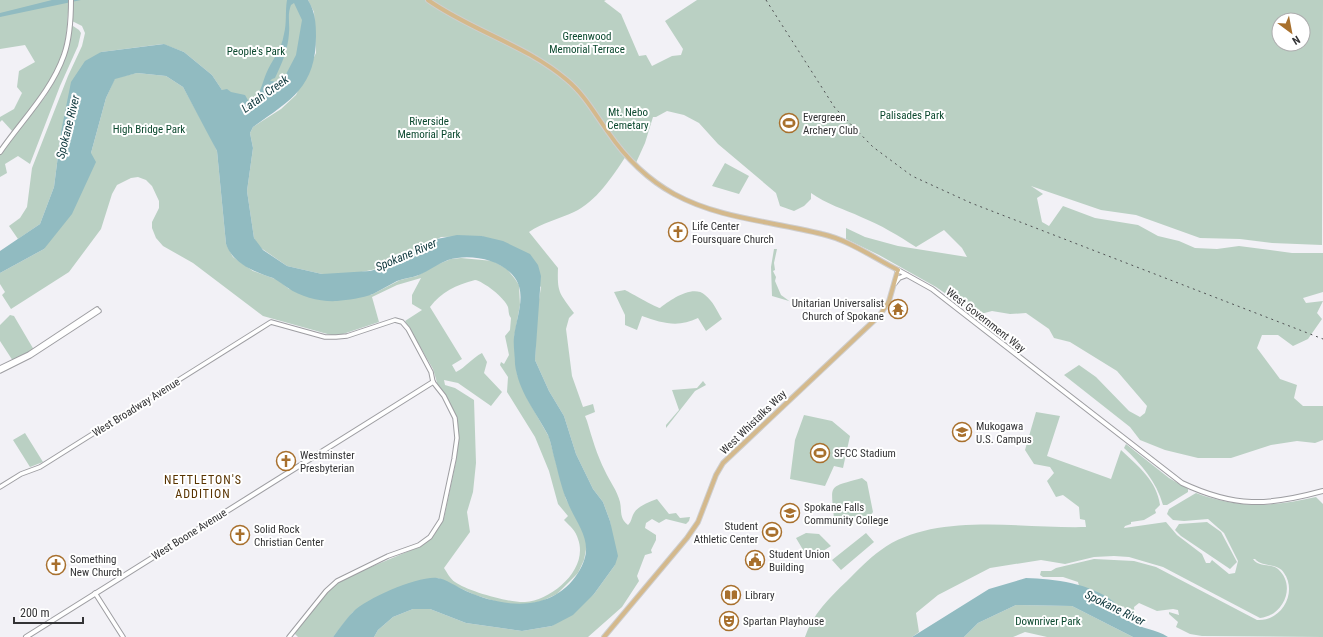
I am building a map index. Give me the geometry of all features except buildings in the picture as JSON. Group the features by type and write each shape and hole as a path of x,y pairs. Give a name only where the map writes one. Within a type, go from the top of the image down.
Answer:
{"main road":[{"path":"0,152 45,92 59,67 65,53 71,15 71,0"},
{"name":"West Government Way","path":"428,0 553,69 581,94 626,156 656,182 690,202 725,215 823,234 840,240 932,289 1182,483 1222,499 1244,503 1284,501 1323,491"},
{"path":"886,264 894,272 894,283"},
{"name":"West Whistalks Way","path":"604,637 687,538 698,522 716,475 723,462 880,315 889,301 898,271"},
{"path":"894,283 899,278 907,275"},
{"name":"West Boone Avenue","path":"26,637 433,382"}],"street":[{"path":"0,368 29,354 98,310 30,356 0,371"},
{"name":"West Broadway Avenue","path":"0,487 21,474 40,467 271,322 331,337 347,336 395,320 402,322 408,329 431,372 433,382"},
{"path":"289,637 326,591 341,578 388,556 419,545 435,531 443,514 454,459 456,425 452,411 433,382"},
{"path":"95,593 123,637"}],"green space":[{"path":"0,0 69,0 65,41 58,66 41,95 13,132 2,120 0,122 0,117 14,109 22,93 17,87 19,71 35,62 25,45 0,49"},
{"name":"People's Park","path":"73,0 302,0 312,61 243,122 212,75 184,52 163,44 101,52 61,132 54,187 40,224 18,239 9,226 20,218 27,207 32,168 68,76 82,46 85,33 82,26 72,21"},
{"path":"308,0 606,0 604,1 621,14 639,56 646,55 652,66 672,56 681,55 683,49 665,21 697,0 1323,0 1322,245 1272,243 1240,239 1200,238 1136,215 1101,210 1031,186 1043,194 1037,198 1042,222 1049,226 1063,206 1095,218 1138,225 1158,236 1179,241 1195,248 1217,249 1239,246 1292,253 1323,253 1323,292 1303,298 1306,303 1323,301 1317,313 1322,319 1308,339 1293,346 1278,335 1262,335 1257,348 1280,379 1297,385 1294,398 1303,406 1323,406 1323,440 1315,443 1297,441 1271,445 1231,458 1198,458 1165,450 1140,440 1130,427 1064,375 1079,365 1096,377 1129,411 1140,417 1145,413 1147,406 1117,371 1070,342 1054,338 1049,329 1026,313 1010,314 992,311 977,315 936,287 879,255 846,239 846,228 865,237 898,246 967,257 962,248 944,230 916,247 883,227 829,203 811,193 811,199 804,206 794,211 780,206 776,193 718,144 699,123 684,115 667,111 653,117 645,143 635,165 626,156 610,180 590,202 574,212 529,232 558,268 560,293 574,313 569,318 566,329 572,376 583,407 593,404 595,412 585,416 600,459 619,498 623,520 628,525 638,508 657,499 669,514 676,513 680,518 690,517 689,521 686,524 666,519 659,523 652,519 646,523 645,528 656,535 656,540 651,550 652,553 645,555 637,576 639,581 622,607 588,637 374,637 378,630 393,617 413,609 430,609 466,623 522,631 552,626 594,594 615,565 610,521 603,502 593,489 576,454 564,416 549,391 535,360 537,312 541,287 482,236 441,237 381,268 352,274 322,274 287,266 258,246 254,238 247,191 253,148 250,133 253,127 281,109 296,95 316,53 314,12"},
{"path":"73,26 81,33 78,46 60,86 30,164 18,156 5,164 7,173 0,177 0,155 45,97 53,84 64,60 71,28"},
{"name":"High Bridge Park","path":"137,73 166,76 183,87 217,151 226,244 233,257 253,271 278,280 289,289 371,295 400,280 417,276 436,265 451,259 461,258 493,261 507,269 519,285 520,305 514,338 517,374 528,400 549,437 566,499 584,533 587,544 584,560 578,573 557,594 542,601 525,605 501,603 475,595 438,578 353,612 333,637 298,637 294,633 328,590 342,579 421,546 434,535 444,518 456,461 458,434 457,419 446,396 438,386 433,369 405,321 422,310 412,304 412,295 421,278 397,285 372,297 379,322 340,335 331,335 263,316 193,263 163,246 156,238 152,228 152,222 159,208 159,201 152,186 146,180 138,177 131,178 117,185 112,194 101,229 69,272 11,309 2,295 5,292 0,284 0,273 44,249 91,153 106,98 115,78","holes":["475,280 479,281 503,299 508,307 511,318 510,330 505,336 509,355 504,364 501,362 500,365 508,377 507,392 535,437 549,471 558,504 568,516 564,520 576,534 580,550 578,561 573,572 566,581 546,596 525,602 509,601 478,593 453,581 444,568 470,532 467,512 473,492 476,463 474,400 455,388 445,385 444,380 458,383 491,406 502,392 484,373 487,362 482,353 456,372 452,365 462,359 430,307 439,297 455,287"]},
{"path":"725,163 749,176 739,194 712,186"},
{"path":"774,249 777,249 774,263 775,270 773,271 776,277 775,281 781,295 789,301 772,296 771,267"},
{"path":"625,290 660,308 675,297 682,294 694,291 700,292 705,295 715,306 722,319 706,331 698,318 677,324 656,321 642,316 637,330 625,325 625,315 614,292"},
{"path":"795,302 803,307 801,308 792,303"},
{"path":"10,315 14,316 34,350 13,361 0,341 0,325"},
{"path":"703,381 706,385 695,391 666,428 666,425 679,410 672,390 697,388"},
{"path":"1036,412 1060,416 1047,456 1111,479 1121,450 1146,474 1155,489 1160,505 1155,510 1156,513 1144,520 1131,522 1131,524 1125,526 1124,528 1166,522 1177,535 1202,554 1206,563 1210,563 1212,560 1229,574 1235,573 1238,561 1224,533 1208,519 1184,521 1173,520 1167,514 1169,509 1196,493 1227,502 1256,505 1285,503 1316,497 1323,504 1323,637 1202,636 1190,634 1176,627 1178,622 1169,614 1169,612 1179,615 1178,610 1173,609 1157,611 1139,603 1134,607 1135,616 1133,617 1123,606 1120,610 1112,601 1097,592 1079,586 1078,582 1063,577 1043,577 1040,575 1041,571 1051,571 1056,568 1094,559 1134,561 1156,567 1257,620 1266,619 1280,611 1285,605 1288,597 1288,581 1284,573 1278,567 1258,562 1255,559 1253,559 1258,564 1272,566 1278,569 1284,576 1287,591 1281,606 1275,612 1260,618 1163,567 1129,557 1114,556 1094,557 1065,564 1041,560 990,568 938,595 916,613 919,632 912,637 805,637 812,621 834,593 872,557 902,538 927,530 953,526 1008,525 1086,527 1085,520 1080,519 1079,507 1063,495 1056,497 1047,481 1054,473 1050,467 1034,464 1025,450"},
{"name":"SFCC Stadium","path":"804,415 832,421 850,436 843,468 834,466 825,486 790,479 795,440"},
{"path":"25,433 43,462 30,467 13,440"},
{"path":"1126,444 1169,478 1188,489 1188,492 1167,505 1163,505 1160,496 1148,474 1124,448"},
{"path":"862,478 867,482 873,512 870,516 838,522 834,519 832,493 834,489 842,484"},
{"path":"1207,522 1221,532 1237,562 1230,569 1181,536 1175,530 1179,524"},
{"path":"806,533 819,534 831,546 809,560 796,538"},
{"path":"866,533 874,542 841,570 832,560"},
{"name":"Downriver Park","path":"1016,605 1072,606 1133,637 1047,637 1025,632 1013,637 964,637 978,623"}],"water":[{"path":"52,0 81,0 0,17 0,13"},
{"path":"287,0 308,0 314,13 316,36 315,53 312,68 299,90 279,109 253,127 250,133 253,148 247,191 254,238 263,250 287,266 322,274 370,271 381,268 423,247 432,240 457,235 482,236 503,241 530,254 538,265 541,276 535,360 549,391 564,416 576,454 593,489 603,502 610,521 618,556 615,565 594,594 573,615 552,626 522,631 466,623 430,609 413,609 393,617 378,630 374,637 333,637 350,615 360,606 369,600 393,589 418,580 440,578 481,597 511,603 526,603 541,601 555,595 567,586 578,573 586,553 586,544 584,536 565,496 549,438 528,401 517,374 514,340 520,307 520,292 515,278 502,266 484,259 466,257 456,258 448,260 419,275 397,281 373,294 341,301 324,301 299,294 277,280 252,270 234,257 226,244 217,151 183,87 166,76 137,73 115,79 106,98 91,153 96,162 72,214 44,249 0,273 0,251 40,224 54,187 61,132 71,82 85,61 101,52 164,44 184,52 212,75 222,90 227,89 231,92 245,95 249,102 254,100 258,95 268,69 281,46 285,30","holes":["294,3 302,20 296,55 284,78 279,82 270,81 275,78 286,51 289,33 289,12 291,5"]},
{"name":"Spokane River","path":"1026,578 1072,583 1094,590 1114,602 1129,621 1138,626 1159,632 1168,637 1133,637 1072,606 1016,605 978,623 964,637 912,637 989,589"}],"railway":[{"path":"766,0 835,108 873,147 912,176 971,203 1323,339"}],"place":[{"name":"Evergreen Archery Club","path":"789,123"},
{"name":"Life Center Foursquare Church","path":"678,232"},
{"name":"Unitarian Universalist Church of Spokane","path":"898,309"},
{"name":"Mukogawa U.S. Campus","path":"962,432"},
{"name":"SFCC Stadium","path":"820,453"},
{"name":"Westminster Presbyterian","path":"286,461"},
{"name":"Spokane Falls Community College","path":"790,513"},
{"name":"Student Athletic Center","path":"772,532"},
{"name":"Solid Rock Christian Center","path":"240,535"},
{"name":"Student Union Building","path":"755,560"},
{"name":"Something New Church","path":"56,565"},
{"name":"Library","path":"731,595"},
{"name":"Spartan Playhouse","path":"729,621"}],"district":[{"name":"NETTLETON'S ADDITION","path":"203,487"}],"park label":[{"name":"Greenwood Memorial Terrace","path":"587,42"},
{"name":"Palisades Park","path":"912,115"},
{"name":"Mt. Nebo Cemetary","path":"628,118"},
{"name":"Riverside Memorial Park","path":"429,127"}],"water label":[{"name":"Latah Creek","path":"265,94"}]}
